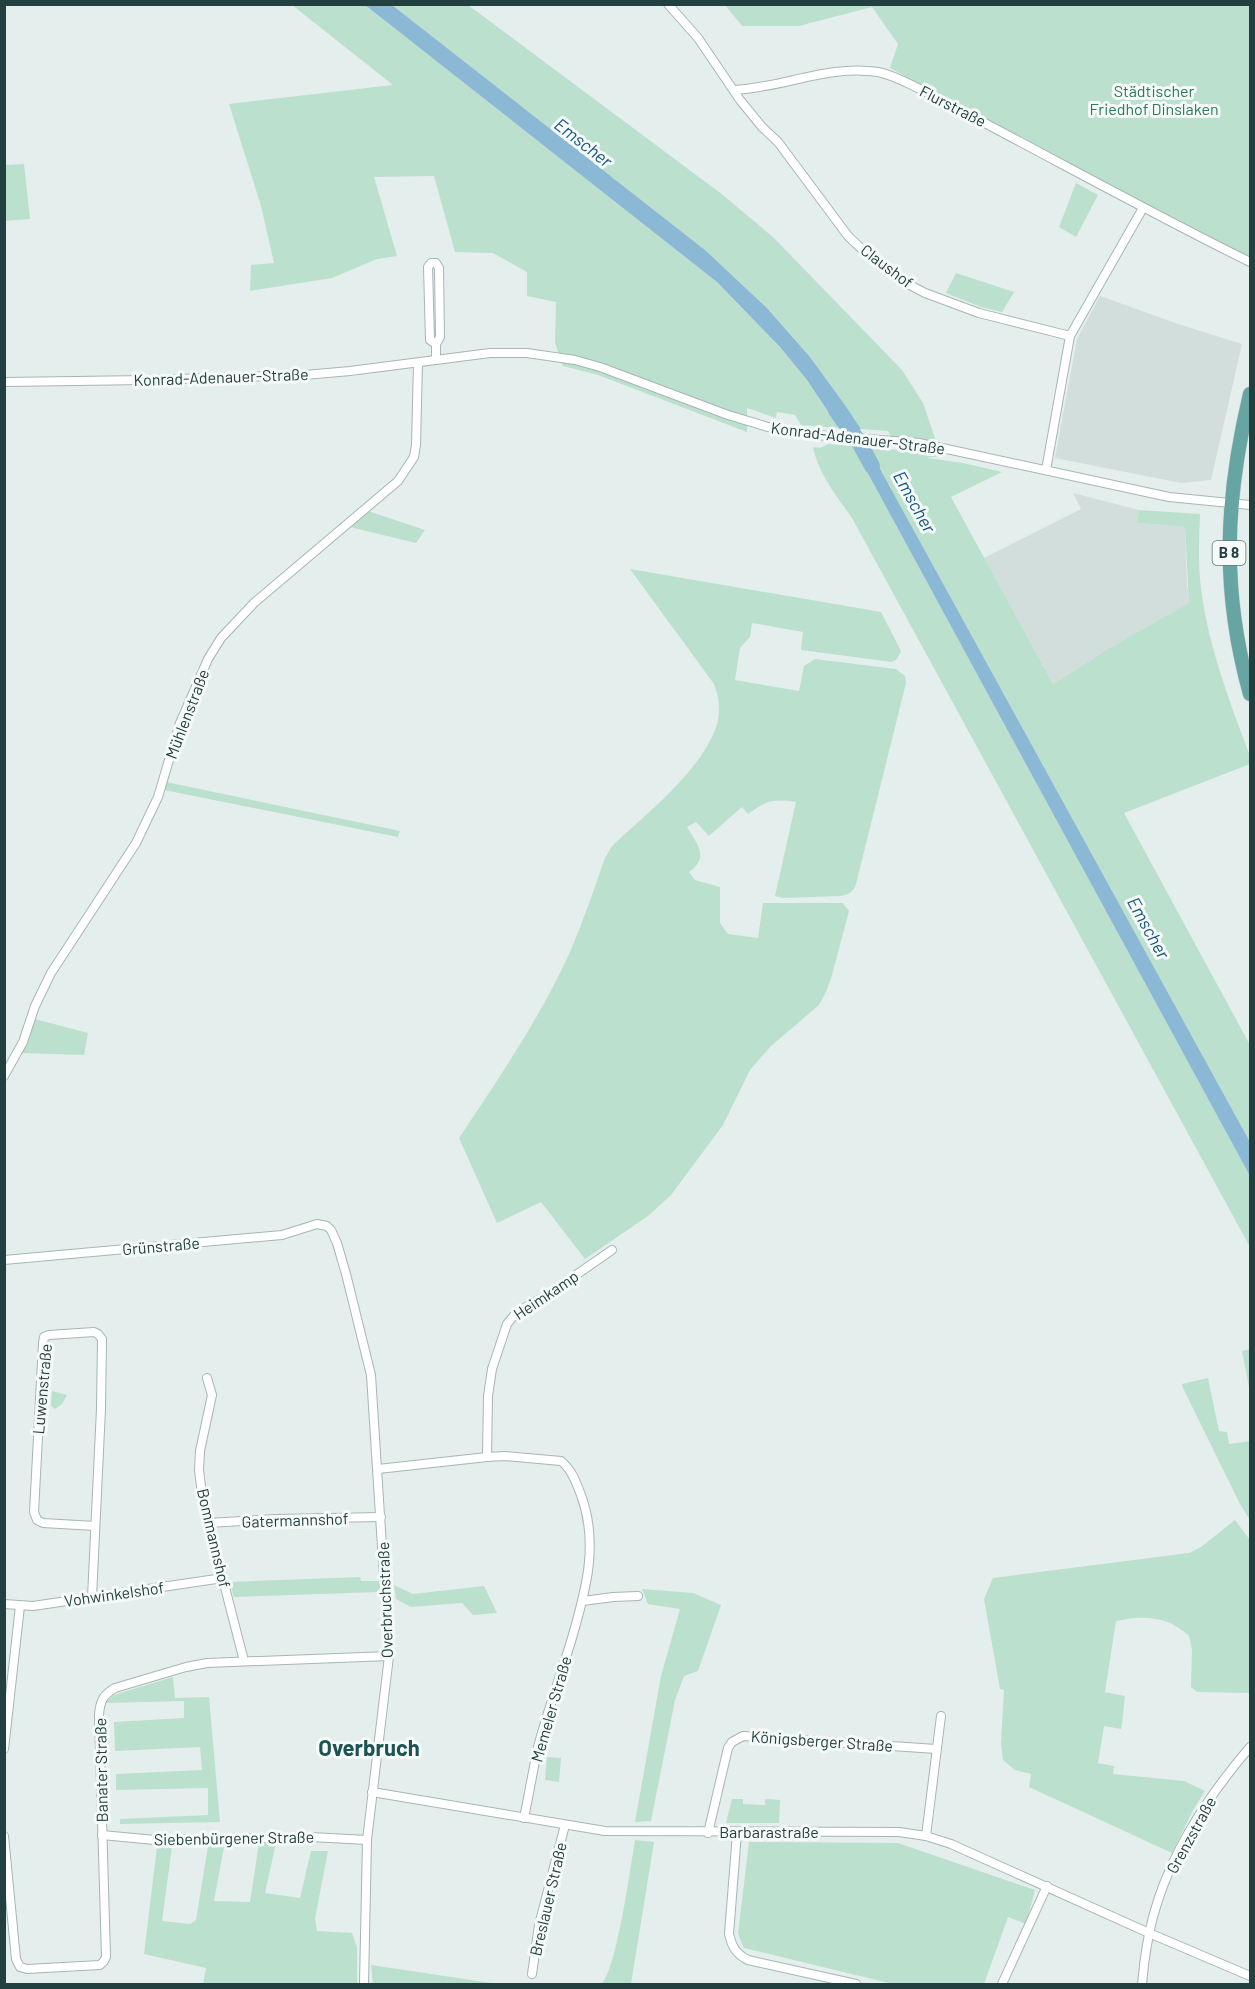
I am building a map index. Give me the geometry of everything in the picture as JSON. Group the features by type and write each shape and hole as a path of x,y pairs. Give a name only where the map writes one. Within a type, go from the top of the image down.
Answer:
{"main road":[{"name":"B 8","path":"1251,394 1241,434 1231,503 1229,569 1236,627 1251,694"}],"street":[{"path":"668,4 698,38 734,90"},
{"name":"Flurstraße","path":"734,90 843,71 878,72 893,76 1143,208 1251,262"},
{"name":"Claushof","path":"734,90 762,127 778,142 848,236 883,267 925,293 979,314 1070,336"},
{"path":"1046,470 1070,336 1143,208"},
{"path":"436,344 430,339 428,267 431,263 436,263 439,268 440,337 436,344 436,360"},
{"name":"Konrad-Adenauer-Straße","path":"4,382 305,375 506,352 527,353 575,360 600,367 755,424 816,435 919,443 1169,497 1251,505"},
{"name":"Mühlenstraße","path":"4,1076 23,1042 35,1006 51,973 136,843 158,797 180,723 208,659 217,645 254,603 386,493 409,467 416,445 418,363"},
{"name":"Grünstraße","path":"4,1260 280,1235 321,1225"},
{"name":"Overbruchstraße","path":"321,1225 331,1230 338,1243 371,1375 389,1656 367,1840 364,1984"},
{"name":"Heimkamp","path":"487,1457 488,1396 492,1369 507,1324 517,1312 547,1295 612,1250"},
{"name":"Luwenstraße","path":"92,1598 101,1409 102,1339 94,1332 49,1335 44,1337 42,1343 34,1512 37,1521 44,1523 95,1526"},
{"name":"Bommannshof","path":"207,1378 212,1395 200,1451 199,1470 203,1502 244,1661"},
{"name":"Memeler Straße","path":"487,1457 505,1456 561,1461 567,1466 573,1474 583,1501 591,1546 589,1571 582,1601 538,1746 524,1818"},
{"path":"378,1469 487,1457"},
{"name":"Gatermannshof","path":"208,1523 381,1517"},
{"name":"Vohwinkelshof","path":"4,1604 33,1606 223,1578"},
{"path":"582,1601 638,1596"},
{"path":"4,1749 20,1606"},
{"name":"Banater Straße","path":"4,1836 16,1959 20,1967 27,1969 99,1965 106,1957 99,1715 102,1698 115,1688 186,1666 244,1661 389,1656"},
{"path":"926,1836 941,1716"},
{"name":"Königsberger Straße","path":"708,1833 728,1748 732,1742 743,1736 936,1749"},
{"name":"Grenzstraße","path":"1142,1984 1149,1933 1159,1897 1192,1827 1221,1781 1251,1747"},
{"name":"Barbarastraße","path":"372,1792 605,1831 900,1832 926,1836 951,1844 1149,1933"},
{"name":"Breslauer Straße","path":"532,1974 539,1925 565,1825"},
{"path":"737,1833 729,1934 740,1956 748,1960 856,1984"},
{"name":"Siebenbürgener Straße","path":"102,1835 155,1840 311,1837 367,1840"},
{"path":"1002,1984 1047,1886"},
{"path":"1149,1933 1251,1976"}],"shaded area":[{"path":"1100,296 1242,344 1211,480 1181,483 1055,458 1077,339"},
{"path":"1073,493 1139,510 1137,523 1185,527 1187,585 1190,603 1111,647 1053,684 984,558 1081,509"}],"green space":[{"path":"292,5 365,5 717,282 780,347 807,380 839,428 801,425 795,415 777,412 776,418 747,408 747,432 598,375 563,366 555,343 556,302 527,296 527,272 493,253 455,252 434,176 374,177 397,256 377,259 332,278 250,291 251,265 274,263 261,206 229,104 393,85"},
{"path":"392,5 468,5 723,195 774,238 902,370 923,403 941,456 927,458 1002,472 951,497 1053,684 1111,647 1189,603 1185,527 1137,523 1139,510 1200,514 1199,570 1204,610 1214,652 1250,756 1250,764 1124,813 1250,1045 1250,1142 868,447 899,450 888,431 861,429 810,357 766,307 705,250"},
{"name":"Städtischer Friedhof Dinslaken","path":"725,5 1250,5 1250,259 890,68 898,44 872,7 799,26 742,26"},
{"path":"24,164 30,219 5,221 5,165"},
{"path":"1076,183 1098,195 1076,237 1059,227"},
{"path":"956,273 1014,292 1002,312 981,307 946,293"},
{"path":"828,444 853,446 1250,1176 1250,1247 852,518 834,493 819,466 813,447 820,448"},
{"path":"368,511 425,530 416,543 350,527"},
{"path":"630,569 881,612 901,651 897,659 892,662 801,650 803,632 752,623 750,637 740,648 735,680 799,691 804,666 815,659 896,669 905,676 906,683 856,884 851,892 841,896 783,898 775,896 796,802 770,802 748,814 742,807 709,836 696,822 687,827 700,850 699,861 689,872 695,880 720,887 720,923 728,934 758,938 763,903 843,903 849,911 832,975 819,1005 771,1046 750,1070 723,1125 671,1195 648,1216 585,1259 541,1202 497,1223 459,1138 546,1000 570,952 605,858 612,846 653,809 693,767 704,752 717,724 719,704 714,684"},
{"path":"166,782 400,831 398,837 164,790"},
{"path":"35,1019 88,1033 84,1055 21,1053"},
{"path":"1250,1349 1250,1392 1242,1351"},
{"path":"1208,1378 1219,1431 1227,1432 1229,1444 1250,1441 1250,1520 1183,1388 1182,1384"},
{"path":"52,1391 67,1395 62,1404 55,1409 51,1406"},
{"path":"1235,1520 1250,1540 1250,1693 1197,1692 1191,1687 1192,1649 1189,1636 1173,1624 1145,1618 1116,1621 1105,1692 1125,1696 1122,1724 1121,1729 1104,1726 1098,1763 1114,1766 1113,1774 1184,1781 1205,1791 1172,1853 1029,1787 1031,1774 1015,1770 1003,1760 1001,1743 1004,1690 1000,1689 984,1599 993,1578 1189,1553 1201,1547"},
{"path":"360,1577 361,1581 379,1581 379,1592 234,1597 230,1582"},
{"path":"394,1585 413,1594 484,1586 497,1613 473,1615 462,1603 411,1607 396,1599"},
{"path":"642,1589 693,1593 721,1605 698,1671 684,1676 675,1700 651,1821 635,1822 661,1676 680,1609 648,1604"},
{"path":"173,1677 175,1698 209,1697 220,1822 120,1824 120,1819 208,1815 208,1788 116,1790 116,1774 202,1770 200,1747 115,1751 114,1722 184,1718 184,1701 105,1703 114,1695"},
{"path":"547,1757 561,1758 559,1782 545,1780"},
{"path":"732,1799 743,1799 743,1804 765,1805 765,1799 780,1800 779,1823 726,1823"},
{"path":"635,1840 654,1842 631,1984 601,1984 607,1976 617,1940"},
{"path":"749,1842 898,1843 1035,1890 1026,1924 1008,1917 984,1984 893,1984 744,1948 738,1934"},
{"path":"259,1843 276,1843 265,1893 300,1898 311,1851 328,1851 315,1918 317,1931 352,1933 357,1947 357,1984 203,1984 206,1968 144,1954 157,1847 172,1847 162,1921 190,1924 196,1920 208,1846 224,1847 214,1901 250,1902"},
{"path":"371,1965 498,1984 373,1984"}],"water":[{"path":"365,5 392,5 705,250 766,307 810,357 861,429 839,428 807,380 780,347 717,282"},
{"path":"853,446 868,447 1250,1142 1250,1176"}],"waterway":[{"name":"Emscher","path":"836,410 859,442 872,466"}],"district":[{"name":"Overbruch","path":"369,1748"}]}
